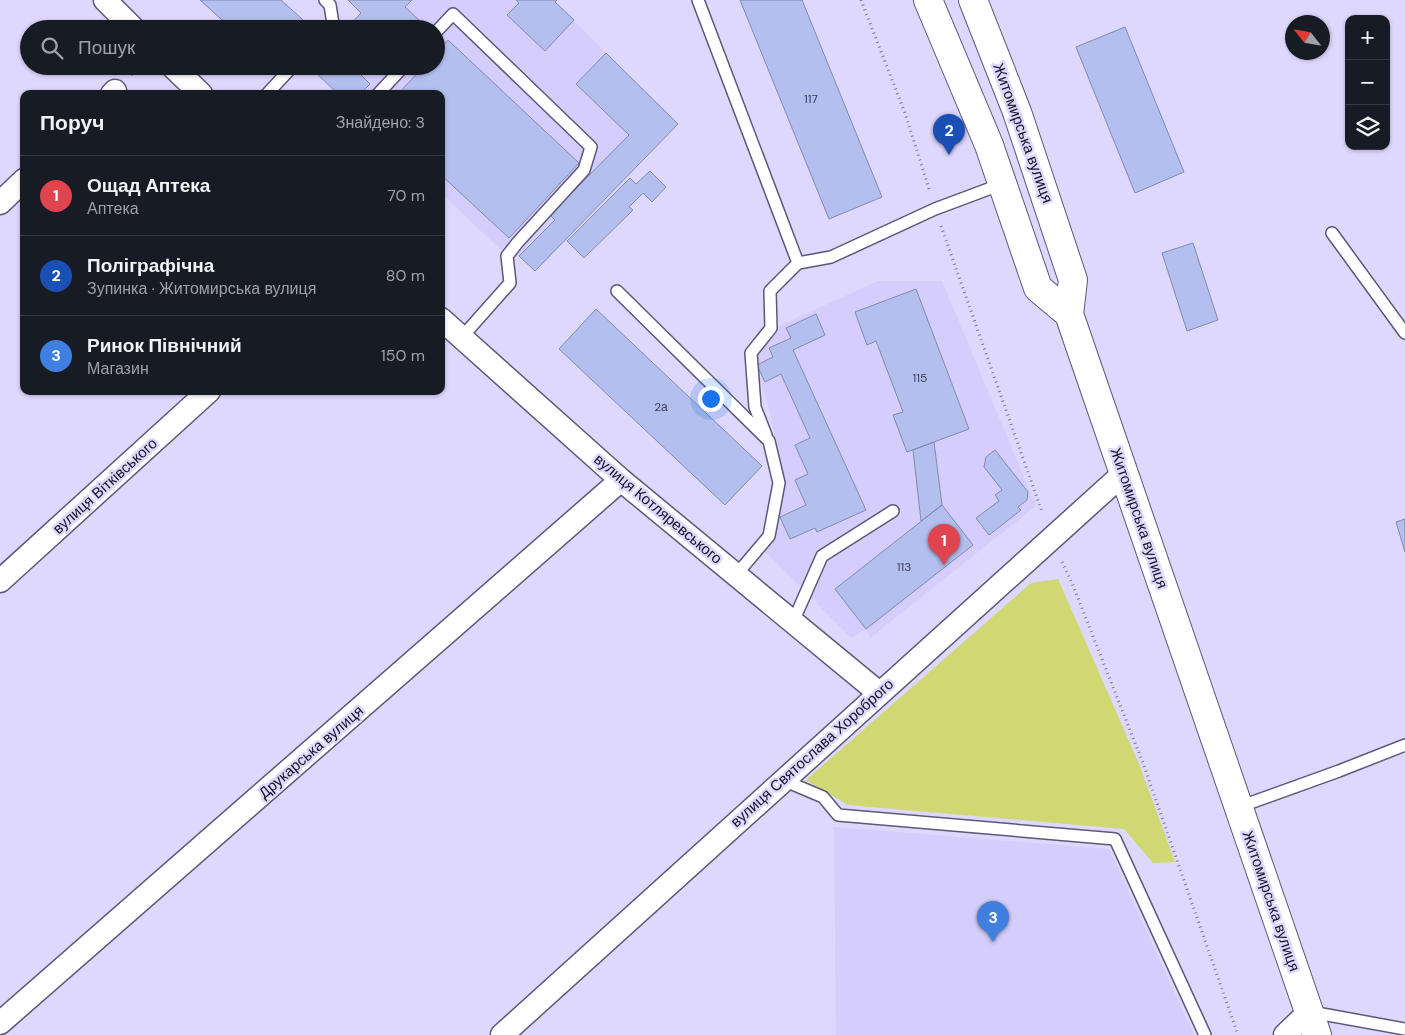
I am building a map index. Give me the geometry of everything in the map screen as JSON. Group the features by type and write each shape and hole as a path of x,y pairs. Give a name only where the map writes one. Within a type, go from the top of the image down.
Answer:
{"main road":[{"path":"928,0 989,145 1038,288 1069,314"},
{"name":"Житомирська вулиця","path":"973,0 1017,112 1073,280 1069,314 1313,1023"}],"street":[{"path":"105,0 125,20"},
{"path":"181,75 197,90"},
{"path":"0,203 20,184"},
{"name":"вулиця Котляревського","path":"445,322 621,480 879,693"},
{"name":"вулиця Вітківського","path":"0,581 205,395"},
{"name":"вулиця Святослава Хороброго","path":"502,1035 1124,473"},
{"name":"Друкарська вулиця","path":"0,1023 621,480"},
{"path":"1285,1035 1313,1023"}],"lane":[{"path":"325,0 330,5 332,20"},
{"path":"698,0 798,263"},
{"path":"445,22 452,14 590,147 584,170 507,256 510,283 462,337"},
{"path":"272,90 285,75"},
{"path":"382,90 396,75"},
{"path":"736,575 769,536 779,483 769,441 754,408 751,353 771,328 770,291 798,263 831,257 935,209 1002,184"},
{"path":"1332,233 1405,332"},
{"path":"617,292 769,441"},
{"path":"793,622 822,556 894,511"},
{"path":"1239,807 1405,745"},
{"path":"783,780 823,797 838,815 1115,839 1206,1035"},
{"path":"1313,1023 1405,1029"}],"shaded area":[{"path":"348,0 557,0 555,2 678,124 535,271 519,256 500,249 445,197 445,90 334,90 318,75 445,75 445,20 354,20 361,13"},
{"path":"878,281 942,281 1036,506 870,638 866,629 851,638 765,551 777,533 785,482 767,401 753,359 781,325"},
{"path":"834,827 1109,849 1194,1035 836,1035"}],"green space":[{"path":"1058,579 1139,764 1175,862 1153,863 1124,829 848,805 806,780 1031,583"}],"building":[{"path":"200,0 281,0 303,20 222,20"},
{"path":"348,0 412,0 405,7 419,20 354,20 361,13"},
{"path":"516,0 557,0 555,2 574,20 545,51 507,15 519,3"},
{"path":"740,0 802,0 882,197 829,219"},
{"path":"1125,27 1184,172 1135,193 1076,47"},
{"path":"448,40 579,163 509,238 445,179 445,90 402,90 416,75 445,75 445,43"},
{"path":"606,53 678,124 535,271 519,256 555,220 550,215 629,135 576,84"},
{"path":"318,75 361,75 370,84 364,90 334,90"},
{"path":"650,171 666,187 652,202 643,193 629,207 633,210 584,258 567,241 630,178 636,184"},
{"path":"1193,243 1218,320 1187,331 1162,253"},
{"path":"916,289 969,429 907,452 893,415 903,412 876,341 867,345 855,312"},
{"path":"596,309 762,466 725,505 559,349"},
{"path":"816,314 825,335 793,350 866,510 817,532 815,528 790,539 780,517 806,505 795,480 808,474 795,445 810,438 781,374 765,382 757,365 773,357 769,348 791,338 786,328"},
{"path":"934,442 942,505 921,521 913,450"},
{"path":"995,450 1028,492 1027,500 1018,507 1021,510 989,535 976,518 999,501 995,495 1002,490 984,467 986,457"},
{"path":"942,505 973,545 866,629 835,589"},
{"path":"1405,519 1405,552 1396,522"}],"place":[{"name":"Поліграфічна","path":"949,155"},
{"name":"Ощад Аптека","path":"944,565"},
{"name":"Ринок Північний","path":"993,942"}]}
